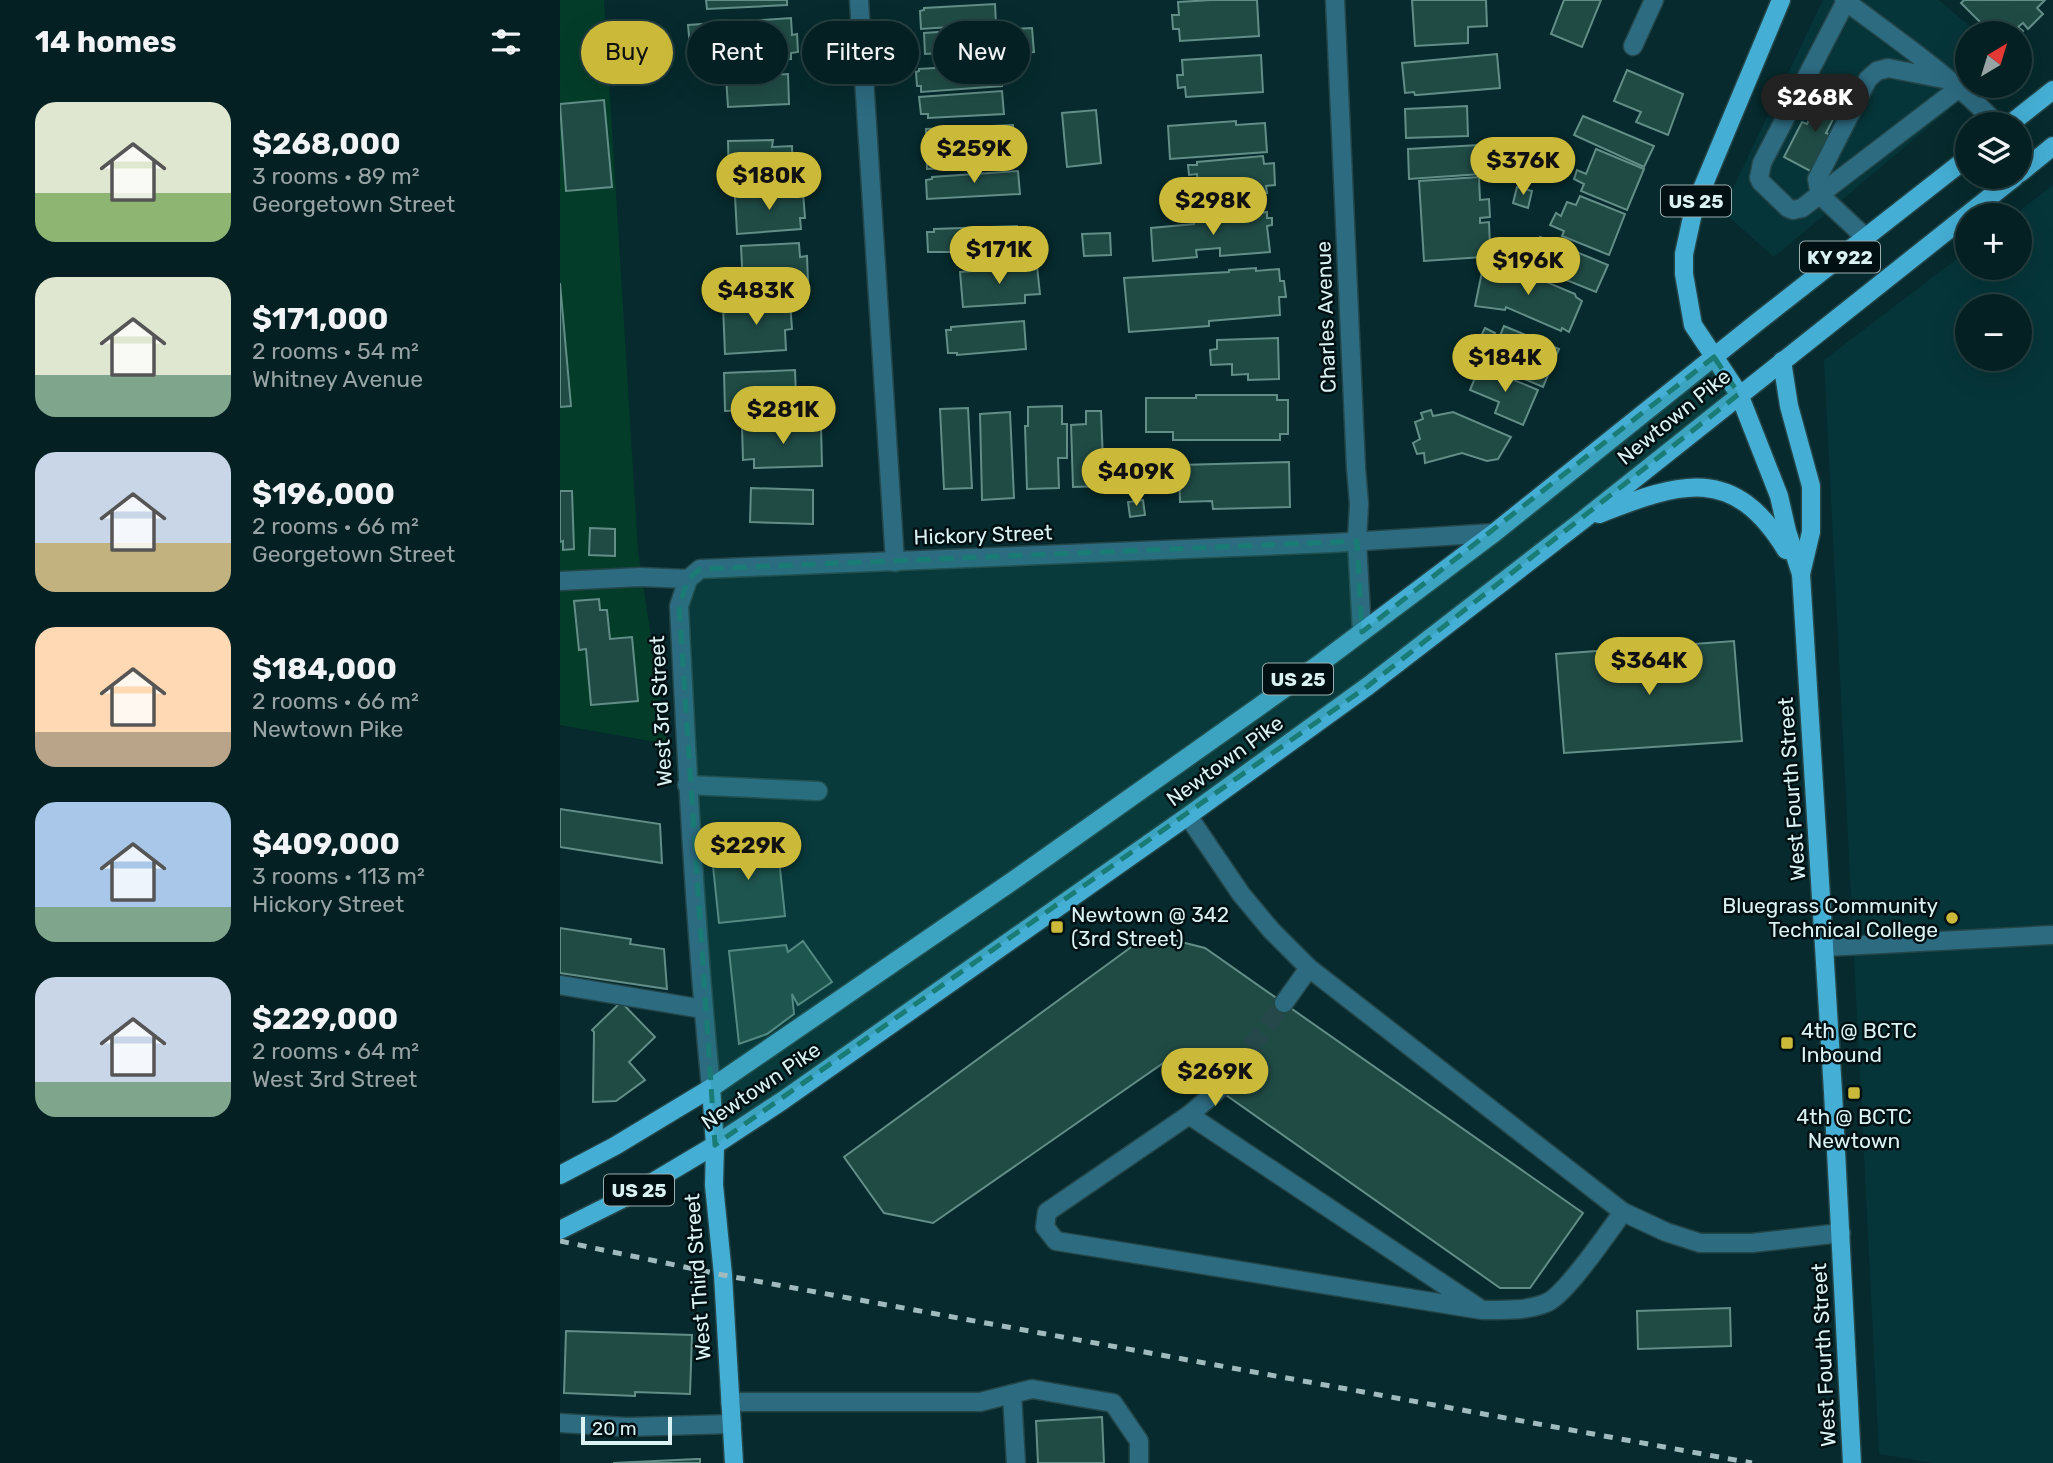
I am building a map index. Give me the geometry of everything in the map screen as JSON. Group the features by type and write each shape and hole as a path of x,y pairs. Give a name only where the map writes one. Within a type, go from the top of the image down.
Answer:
{"main road":[{"name":"US 25","path":"1740,394 1693,325 1684,274 1684,254 1693,208 1781,0"},
{"path":"2025,112 2053,90"},
{"path":"2032,163 2053,146"},
{"name":"Newtown Pike","path":"560,1175 615,1146 710,1088 1014,880 1362,632 1494,533 1955,167"},
{"name":"Newtown Pike","path":"560,1230 636,1192 782,1101 1368,686 1583,520 2000,189"},
{"name":"West Fourth Street","path":"1782,361 1788,406 1811,486 1811,532 1801,573"},
{"name":"West Fourth Street","path":"1740,394 1779,496 1801,573 1825,947 1852,1463"},
{"name":"West Fourth Street","path":"1583,520 1680,487 1726,492 1749,504 1771,525 1801,573"},
{"name":"West Third Street","path":"710,1088 715,1145 714,1185 723,1275 734,1463"}],"street":[{"path":"859,0 895,562"},
{"name":"Charles Avenue","path":"1335,0 1359,504 1357,541 1362,632"},
{"path":"1633,46 1654,0"},
{"path":"1954,84 1802,208 1788,208 1762,183 1759,171 1845,1 1954,84 1984,112"},
{"path":"1865,237 1820,195 1817,179 1868,79 1877,71 1888,68 1954,84"},
{"name":"Hickory Street","path":"688,579 700,569 1494,533"},
{"path":"560,581 640,577 688,579"},
{"name":"West 3rd Street","path":"688,579 679,606 687,785 710,1088"},
{"path":"687,785 818,791"},
{"path":"1188,816 1241,894 1271,930 1309,968 1623,1212 1666,1232 1700,1243 1752,1243 1841,1233"},
{"path":"1825,947 2053,935"},
{"path":"1284,1003 1309,968"},
{"path":"560,985 703,1009"},
{"path":"1218,1090 1189,1115 1047,1212 1045,1227 1056,1241 1482,1310 1516,1309 1548,1303 1578,1273 1623,1212"},
{"path":"1189,1115 1482,1310"},
{"path":"730,1402 980,1402 1032,1389 1113,1403 1139,1441 1139,1463"},
{"path":"1012,1394 1016,1463"},
{"path":"560,1423 627,1427 732,1424"}],"highlighted area":[{"path":"1714,357 1739,394 1368,686 715,1145 679,606 688,579 700,569 1357,541 1362,632"}],"shaded area":[{"path":"1823,0 1939,0 1963,21 1955,21 1955,98 1963,98 1774,257 1722,211"},
{"name":"Bluegrass Community Technical College","path":"2053,185 2053,1463 1933,1463 1879,1454 1824,360 1955,260 1955,280 2032,280 2032,203 2030,203"}],"green space":[{"path":"560,0 604,0 605,21 581,21 581,84 609,84 638,551 667,744 560,725"}],"building":[{"path":"706,0 787,0 787,5 707,9"},
{"path":"1257,0 1259,36 1180,41 1179,29 1173,29 1172,15 1179,15 1178,2"},
{"path":"1412,0 1486,0 1487,26 1468,27 1468,43 1415,46"},
{"path":"1564,0 1601,0 1582,47 1551,34"},
{"path":"1964,0 2045,0 2037,8 2043,14 2032,25 2032,21 1979,21 1961,3"},
{"path":"995,4 996,21 933,21 933,28 921,29 920,11 924,8"},
{"path":"791,18 792,35 797,34 798,52 791,53 791,59 788,59 788,21 747,21"},
{"path":"1030,28 1032,28 1034,52 1030,52"},
{"path":"933,32 933,54 925,54 924,33"},
{"path":"1497,54 1500,88 1417,95 1414,92 1405,93 1402,63"},
{"path":"1261,55 1263,92 1186,97 1185,87 1178,88 1177,75 1183,75 1182,60"},
{"path":"933,68 933,84 1002,86 921,92 921,86 917,86 919,69"},
{"path":"1627,70 1683,94 1668,135 1636,122 1641,112 1614,101"},
{"path":"788,74 789,104 728,107 726,84 788,84"},
{"path":"1825,89 1844,98 1826,133 1833,136 1814,173 1784,157 1802,122 1807,124"},
{"path":"1002,91 1004,114 928,118 928,114 921,114 919,97"},
{"path":"604,100 612,187 566,191 560,104"},
{"path":"1467,106 1468,136 1406,138 1405,109"},
{"path":"1096,110 1101,163 1067,167 1062,113"},
{"path":"1583,116 1654,146 1644,167 1574,135"},
{"path":"1236,121 1236,125 1265,123 1267,152 1170,159 1168,126"},
{"path":"1013,125 1015,151 999,152 1000,166 927,169 926,129"},
{"path":"773,140 772,147 792,146 793,180 729,181 728,141"},
{"path":"1479,145 1481,174 1409,179 1408,149"},
{"path":"1596,149 1644,169 1627,210 1581,191 1584,184 1574,179 1577,170 1586,174"},
{"path":"1263,156 1264,164 1274,163 1275,185 1266,186 1267,193 1199,199 1197,174 1189,175 1188,165"},
{"path":"1018,171 1020,194 927,199 926,180 932,177"},
{"path":"1479,177 1480,200 1489,199 1490,217 1480,218 1480,223 1489,222 1490,246 1483,246 1483,257 1424,261 1419,181"},
{"path":"1517,187 1532,191 1528,208 1513,203"},
{"path":"803,192 805,218 800,218 801,229 737,234 735,196"},
{"path":"1580,196 1625,214 1609,255 1562,236 1564,231 1550,225 1556,213 1561,216 1567,202 1576,205"},
{"path":"1267,212 1267,218 1272,218 1272,225 1267,226 1270,252 1220,256 1220,248 1196,250 1197,257 1153,261 1151,228"},
{"path":"1017,226 1018,249 928,252 927,232 934,232 934,229"},
{"path":"1110,233 1111,255 1084,256 1082,234"},
{"path":"1540,237 1608,265 1596,292 1529,265"},
{"path":"799,243 800,257 807,256 808,282 743,285 741,246"},
{"path":"1037,266 1040,294 1025,295 1025,303 963,307 960,272"},
{"path":"1483,267 1516,272 1518,270 1575,294 1582,301 1569,332 1506,307 1505,310 1475,306"},
{"path":"1256,268 1256,271 1279,269 1286,297 1279,297 1280,315 1209,321 1209,326 1129,332 1124,278"},
{"path":"560,283 571,406 560,407"},
{"path":"790,302 792,329 785,330 786,350 725,354 723,306"},
{"path":"1024,321 1026,349 957,355 948,353 946,330 951,330 951,327"},
{"path":"1504,326 1559,349 1543,387 1501,369 1505,360 1492,354"},
{"path":"1485,328 1495,333 1489,347 1478,342"},
{"path":"1278,338 1279,379 1248,380 1248,374 1232,375 1232,364 1211,365 1210,350 1217,349 1217,340"},
{"path":"1480,366 1538,390 1523,425 1495,413 1499,402 1470,390"},
{"path":"795,370 796,395 789,395 789,409 725,411 724,373"},
{"path":"1196,395 1277,395 1277,400 1288,400 1288,434 1280,434 1280,440 1173,440 1173,432 1146,432 1146,398 1196,398"},
{"path":"1062,406 1062,424 1067,424 1067,458 1058,458 1059,488 1027,489 1025,426 1028,426 1028,407"},
{"path":"968,408 972,488 944,489 940,409"},
{"path":"1431,410 1433,416 1453,412 1511,437 1498,459 1487,461 1462,453 1425,463 1424,453 1417,454 1413,443 1420,439 1415,422 1423,419 1421,413"},
{"path":"1086,411 1101,411 1104,486 1073,487 1071,425 1086,424"},
{"path":"1010,412 1014,498 982,500 980,414"},
{"path":"821,424 822,466 754,468 754,459 743,460 742,427"},
{"path":"1289,462 1290,507 1213,509 1212,501 1180,502 1179,465"},
{"path":"751,488 813,490 813,524 750,522"},
{"path":"560,491 572,491 574,549 563,550 563,541 560,542"},
{"path":"1143,500 1145,515 1130,517 1128,502"},
{"path":"590,528 615,529 615,556 589,555"},
{"path":"599,599 600,610 607,610 610,639 632,637 638,701 591,705 586,649 579,650 574,601"},
{"path":"1734,641 1742,741 1564,753 1556,654"},
{"path":"560,809 660,824 662,863 560,847"},
{"path":"777,840 785,916 719,923 711,847"},
{"path":"560,928 631,939 630,944 664,949 667,989 560,973"},
{"path":"1149,934 1205,948 1583,1213 1530,1288 1500,1288 1172,1057 933,1223 884,1213 844,1157"},
{"path":"803,941 832,982 798,1005 792,994 794,1014 767,1034 739,1044 729,951 786,945 788,952"},
{"path":"621,1002 655,1037 629,1062 645,1080 616,1101 593,1102 592,1030"},
{"path":"1730,1308 1731,1346 1638,1349 1637,1311"},
{"path":"566,1331 692,1335 690,1394 635,1392 635,1396 564,1393"},
{"path":"1102,1417 1104,1463 1038,1463 1036,1421"},
{"path":"700,1459 700,1463 613,1463"}],"tunnel":[{"path":"1218,1090 1284,1003"}],"railway":[{"path":"560,1241 723,1275 1752,1463"}],"place":[{"name":"Bluegrass Community Technical College","path":"1952,918"},
{"name":"Newtown @ 342 (3rd Street)","path":"1057,927"},
{"name":"4th @ BCTC Inbound","path":"1787,1043"},
{"name":"4th @ BCTC Newtown","path":"1854,1093"}]}
